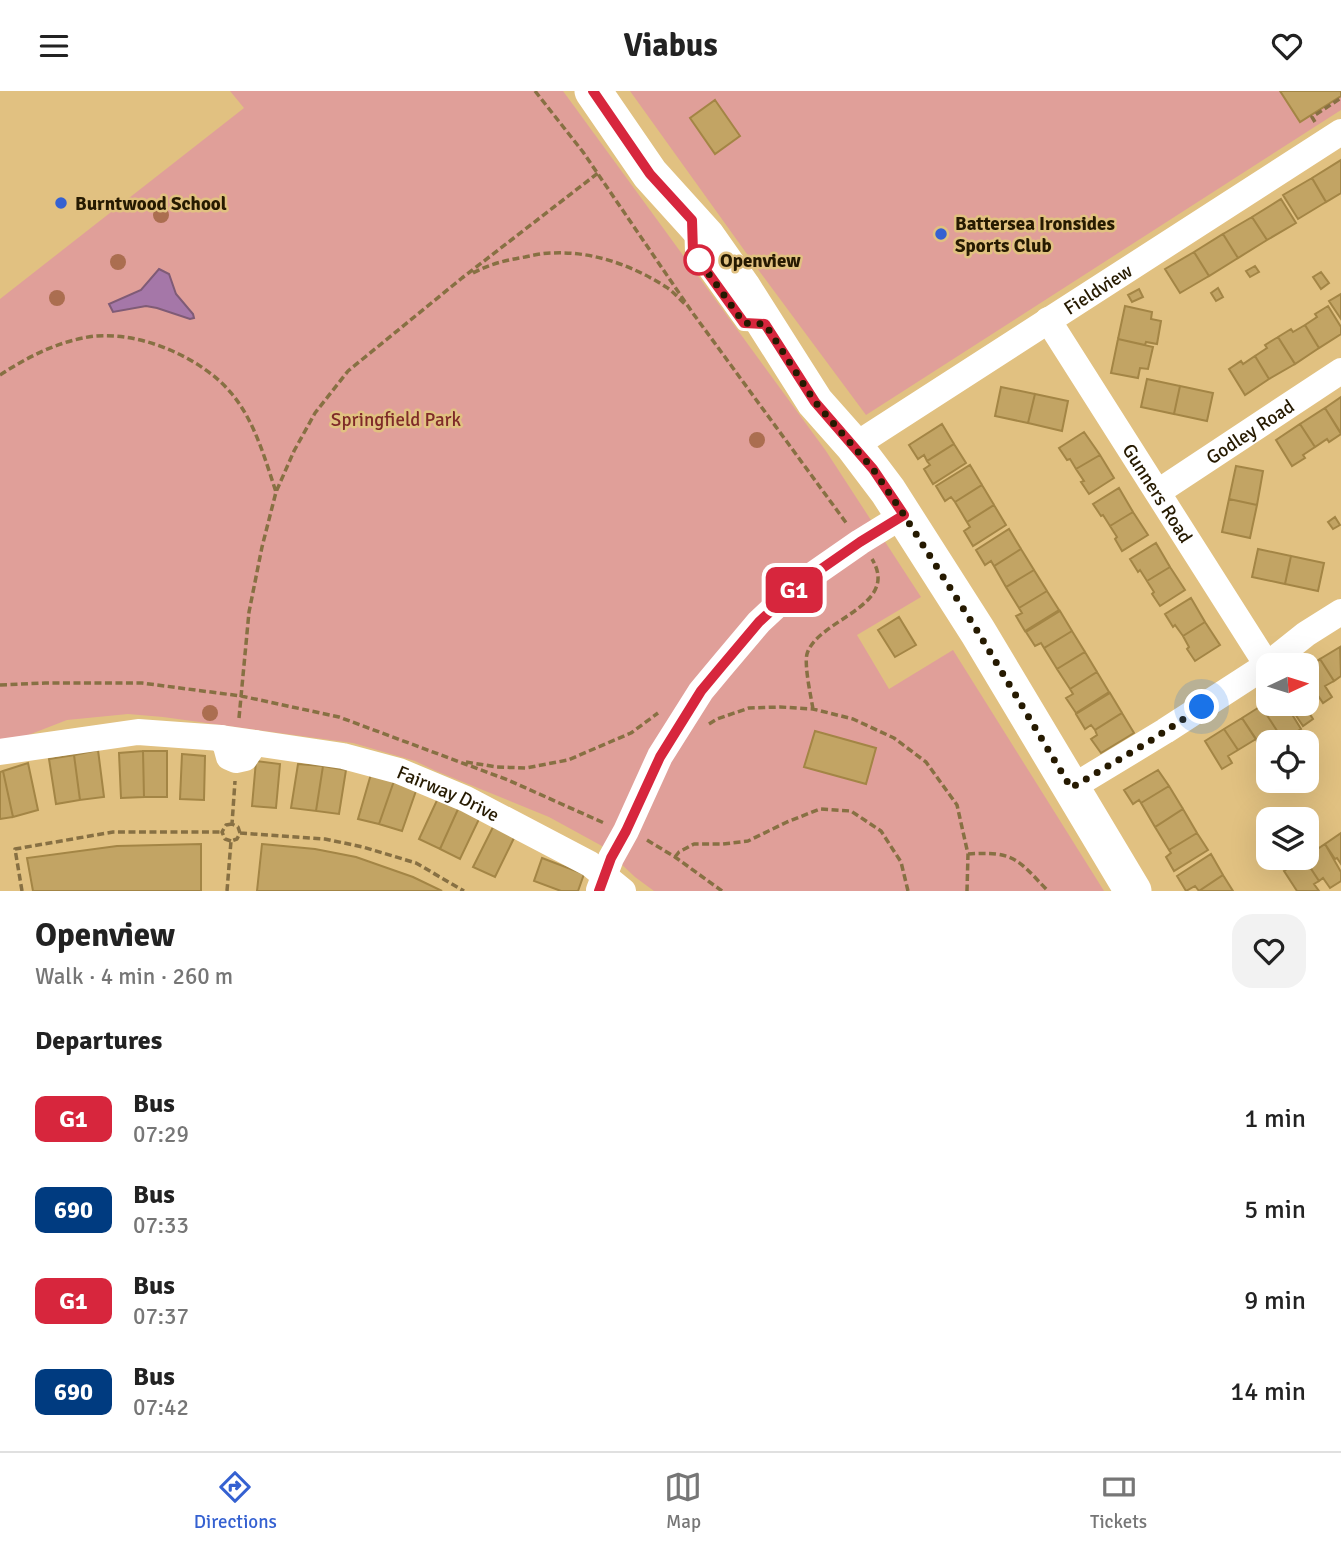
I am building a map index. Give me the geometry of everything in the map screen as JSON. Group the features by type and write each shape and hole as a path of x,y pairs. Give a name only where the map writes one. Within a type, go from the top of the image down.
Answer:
{"main road":[{"path":"602,103 612,95 659,157 661,187 692,220 693,252 744,323 765,324 815,402 873,469 904,515 978,632 1133,891"}],"street":[{"name":"Fieldview","path":"854,446 1341,132"},
{"name":"Gunners Road","path":"1048,320 1259,653"},
{"name":"Godley Road","path":"1158,492 1341,371"},
{"path":"609,886 611,858 660,757 701,691 759,622 801,583 904,515"},
{"path":"1282,653 1306,633 1341,612"},
{"path":"1071,788 1256,672"},
{"name":"Fairway Drive","path":"0,752 138,732 237,746 343,756 399,771 466,799 590,864 609,886"}],"path":[{"path":"535,91 598,173 692,311 850,529"},
{"path":"232,824 249,612 262,547 276,492 315,413 348,371 462,278 598,173"},
{"path":"462,278 488,264 512,259 551,253 581,254 613,261 638,272 667,288 692,311"},
{"path":"0,375 21,361 53,346 86,337 117,336 151,343 182,354 232,394 252,425 276,492"},
{"path":"813,709 807,654 820,635 862,607 877,586 878,569 870,555"},
{"path":"706,726 749,708 813,709 853,719 894,738 926,762 957,805 968,854 967,891"},
{"path":"456,761 526,768 568,761 631,733 659,713"},
{"path":"675,857 694,844 723,845 748,841 820,809 851,811 881,831 901,862 908,891"},
{"path":"232,824 238,827 240,833 237,839 231,841 225,839 222,832 226,825 232,824"},
{"path":"626,831 675,857 722,891"},
{"path":"22,891 15,849 113,832 222,832"},
{"path":"240,833 325,839 363,846 416,863 464,891"},
{"path":"227,891 231,841"},
{"path":"968,854 995,853 1017,859 1048,891"}],"green space":[{"name":"Springfield Park","path":"230,91 563,91 826,451 921,597 857,635 889,689 953,650 1104,891 654,891 602,846 549,817 415,761 353,743 128,714 67,720 0,746 0,299 244,108"},
{"name":"Battersea Ironsides Sports Club","path":"630,91 1341,91 1341,110 866,415"}],"shaded area":[{"path":"159,269 169,274 176,294 194,318 146,306 113,312 109,304 141,290"}],"building":[{"path":"1280,91 1341,91 1341,96 1300,122"},
{"path":"715,100 740,136 715,154 690,118"},
{"path":"1341,160 1341,193 1326,202 1312,178"},
{"path":"1312,178 1326,202 1298,219 1283,195"},
{"path":"1281,199 1296,223 1267,240 1252,217"},
{"path":"1252,217 1267,240 1238,258 1223,234"},
{"path":"1223,234 1238,258 1209,276 1194,252"},
{"path":"1194,252 1209,276 1180,293 1165,269"},
{"path":"1255,266 1259,272 1250,277 1246,271"},
{"path":"1321,272 1329,283 1321,289 1313,277"},
{"path":"1218,288 1223,297 1216,301 1211,293"},
{"path":"1139,289 1143,297 1132,302 1128,295"},
{"path":"1341,294 1341,319 1329,301"},
{"path":"1125,306 1152,312 1151,319 1161,321 1157,344 1146,342 1145,345 1118,339"},
{"path":"1328,306 1341,327 1341,334 1319,348 1305,325 1317,317 1315,314"},
{"path":"1305,325 1319,348 1295,364 1278,337"},
{"path":"1278,337 1295,364 1269,379 1255,356 1267,348 1265,345"},
{"path":"1118,339 1153,347 1148,369 1140,368 1138,378 1111,373"},
{"path":"1255,356 1269,379 1245,395 1229,369"},
{"path":"1147,379 1180,386 1174,414 1141,407"},
{"path":"1180,386 1213,393 1207,421 1174,414"},
{"path":"1001,387 1035,394 1028,423 995,416"},
{"path":"1035,394 1068,401 1062,431 1028,423"},
{"path":"1341,397 1341,433 1325,408"},
{"path":"1325,408 1341,434 1315,447 1300,424"},
{"path":"942,424 954,444 927,461 924,455 918,459 909,445"},
{"path":"1300,424 1315,447 1303,455 1305,458 1292,466 1276,440"},
{"path":"1084,432 1100,455 1076,469 1059,448"},
{"path":"954,444 966,463 933,484 924,469 930,465 927,461"},
{"path":"1100,455 1114,478 1089,494 1076,469"},
{"path":"970,465 982,485 955,502 951,497 945,501 936,486"},
{"path":"1236,466 1263,471 1257,505 1229,499"},
{"path":"982,485 994,505 967,522 955,502"},
{"path":"1119,488 1133,512 1110,526 1093,504"},
{"path":"1229,499 1257,505 1250,538 1222,532"},
{"path":"994,505 1006,525 973,546 964,531 970,527 967,522"},
{"path":"1133,512 1148,535 1122,551 1110,526"},
{"path":"1335,517 1340,525 1333,529 1328,522"},
{"path":"1009,529 1021,549 994,566 991,561 985,565 976,550"},
{"path":"1156,543 1170,567 1147,581 1130,559"},
{"path":"1021,549 1034,570 1006,587 994,566"},
{"path":"1258,549 1291,556 1285,584 1252,577"},
{"path":"1291,556 1324,563 1318,591 1285,584"},
{"path":"1170,567 1185,590 1160,606 1147,581"},
{"path":"1034,570 1047,591 1019,608 1006,587"},
{"path":"1047,591 1059,610 1025,631 1016,616 1022,613 1019,608"},
{"path":"1191,598 1205,622 1183,636 1165,614"},
{"path":"1060,611 1072,631 1044,648 1041,643 1035,646 1026,632"},
{"path":"899,617 916,645 895,657 878,630"},
{"path":"1205,622 1220,645 1195,661 1183,636"},
{"path":"1072,631 1085,652 1057,669 1044,648"},
{"path":"1340,647 1341,676 1334,681 1320,659"},
{"path":"1085,652 1097,672 1070,689 1057,669"},
{"path":"1320,659 1334,681 1325,686 1332,697 1323,703 1320,698"},
{"path":"1097,672 1109,692 1076,713 1066,698 1073,694 1070,689"},
{"path":"1110,693 1122,713 1095,730 1091,725 1085,729 1076,714"},
{"path":"1256,709 1256,716 1267,716 1277,730 1256,730 1256,740 1242,718"},
{"path":"1122,713 1134,733 1101,753 1091,739 1097,735 1095,730"},
{"path":"1267,716 1293,716 1301,729 1299,730 1277,730"},
{"path":"1296,716 1311,716 1313,719 1303,726"},
{"path":"1242,718 1256,739 1238,750 1224,729"},
{"path":"1224,729 1238,750 1228,756 1232,763 1222,769 1205,741"},
{"path":"815,731 876,748 866,784 804,767"},
{"path":"98,750 104,797 80,800 74,755"},
{"path":"143,751 167,751 167,797 144,797"},
{"path":"143,751 144,797 121,798 119,753"},
{"path":"182,754 205,756 204,800 180,799"},
{"path":"74,755 80,800 56,804 49,759"},
{"path":"256,761 280,764 276,808 252,806"},
{"path":"28,763 38,810 13,817 3,771"},
{"path":"298,764 323,766 316,811 291,808"},
{"path":"323,766 346,770 339,814 316,811"},
{"path":"1158,770 1169,786 1141,803 1139,800 1133,804 1124,790"},
{"path":"3,771 13,817 0,819 0,772"},
{"path":"371,774 394,781 379,824 358,819"},
{"path":"394,781 417,788 402,831 379,824"},
{"path":"1169,786 1183,809 1155,827 1141,803"},
{"path":"438,798 459,807 440,849 419,839"},
{"path":"459,807 480,817 460,859 440,849"},
{"path":"1183,809 1197,833 1169,850 1155,827"},
{"path":"493,827 515,836 495,877 473,867"},
{"path":"1197,833 1208,850 1174,871 1166,857 1171,853 1169,850"},
{"path":"1341,833 1341,864 1325,844"},
{"path":"201,844 201,891 33,891 27,858 117,846"},
{"path":"262,844 315,849 356,857 413,877 442,891 257,891"},
{"path":"1325,844 1341,872 1341,881 1330,888 1323,878 1319,881 1312,870 1319,870 1319,848"},
{"path":"1211,854 1223,875 1199,891 1195,886 1186,891 1177,876"},
{"path":"542,858 584,874 578,891 561,891 534,881"},
{"path":"1312,870 1319,881 1314,884 1319,891 1297,891 1284,871"},
{"path":"1223,875 1233,891 1199,891"}],"bus line":[{"name":"G1","path":"593,91 650,174 692,220 693,252 744,323 765,324 815,402 873,469 904,515 801,583 759,622 701,691 660,757 611,858 599,891"}],"place":[{"name":"Burntwood School","path":"61,203"},
{"name":"Battersea Ironsides Sports Club","path":"941,234"},
{"name":"Openview","path":"699,260"}],"route":[{"path":"699,260 693,252 744,323 765,324 815,402 873,469 978,632 1071,788 1202,707"}]}
